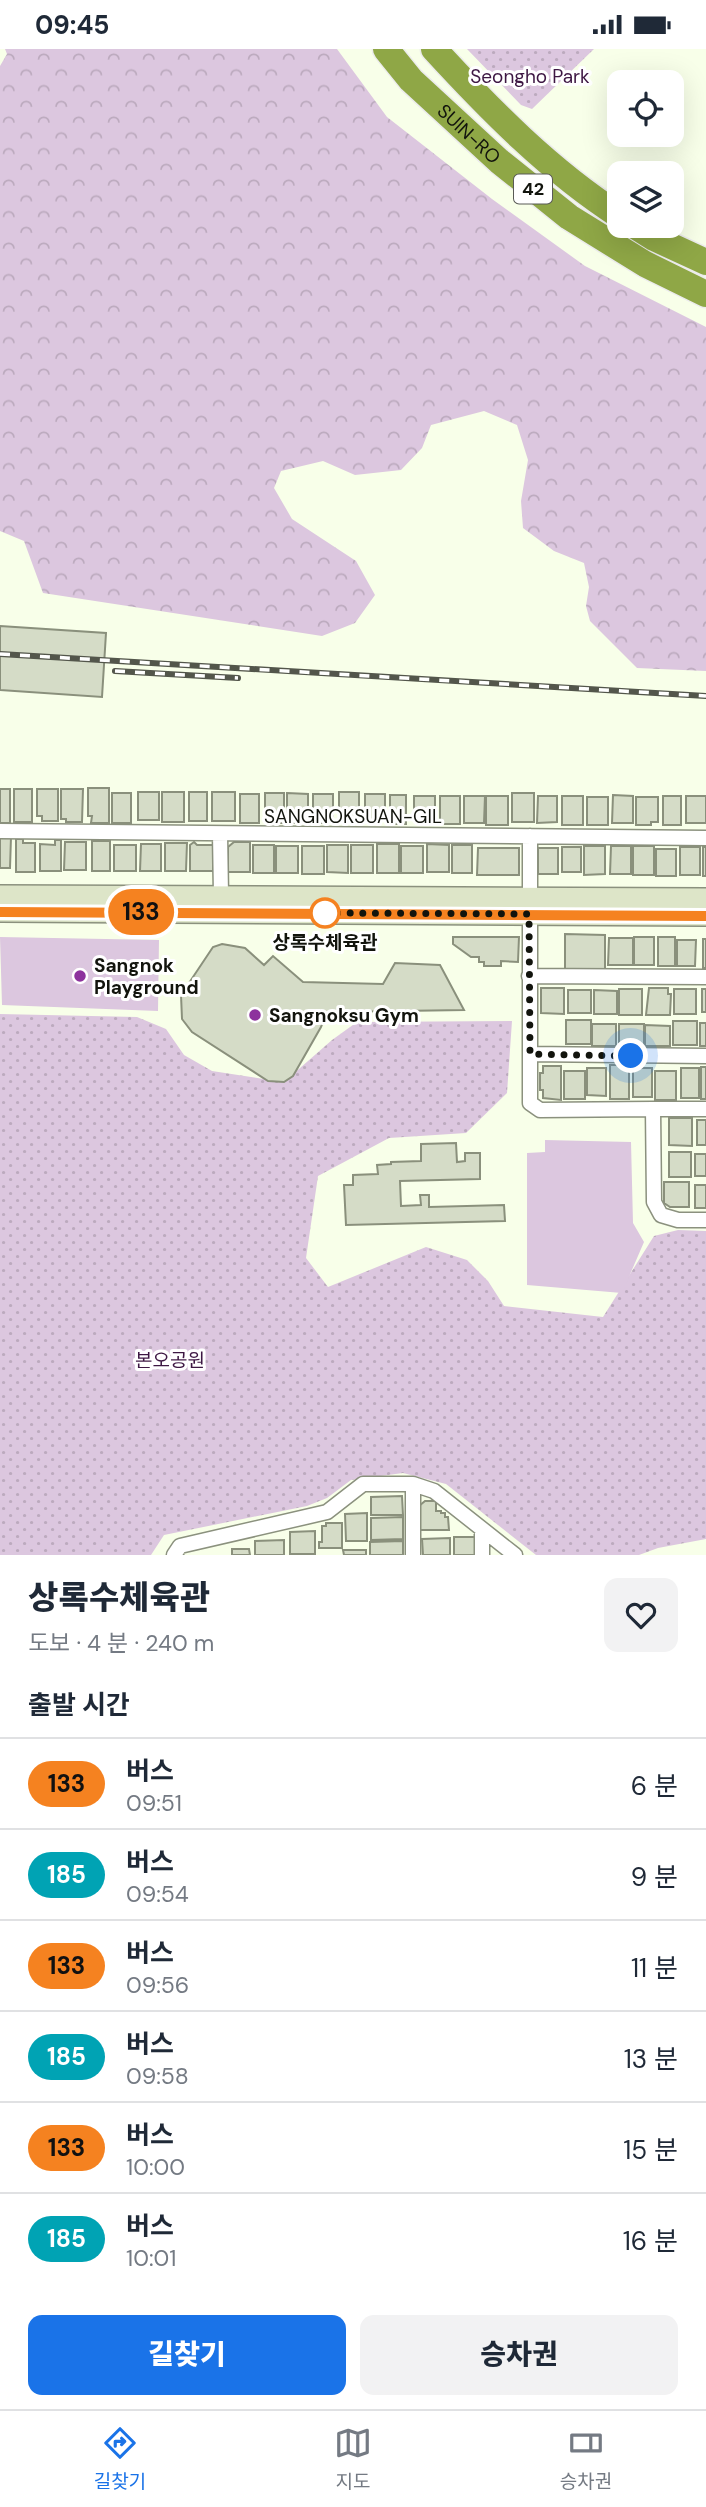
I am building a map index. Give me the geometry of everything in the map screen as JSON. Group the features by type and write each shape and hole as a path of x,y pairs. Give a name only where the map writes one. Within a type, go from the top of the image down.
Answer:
{"highway":[{"name":"SUIN-RO","path":"386,49 411,80 499,161 569,217 645,264 706,294"},
{"name":"SUIN-RO","path":"435,49 478,96 532,146 607,208"},
{"path":"654,238 706,262"}],"main road":[{"path":"0,895 221,895 529,905 706,916"},
{"path":"0,912 529,905 706,898"}],"street":[{"name":"SANGNOKSUAN-GIL","path":"0,831 706,838"},
{"path":"220,834 221,895"},
{"path":"530,836 530,1103 540,1110 706,1109"},
{"path":"529,976 706,977"},
{"path":"530,1054 706,1056"},
{"path":"653,1109 653,1202 661,1215 678,1220 706,1220"},
{"path":"174,1555 180,1546 327,1512 363,1484 413,1484 434,1491 515,1555"},
{"path":"413,1484 413,1555"},
{"path":"482,1529 482,1555"}],"green space":[{"path":"5,49 337,49 387,117 492,199 585,266 706,327 706,671 637,668 590,621 586,606 589,587 584,563 554,551 523,528 521,501 528,460 517,425 484,411 431,425 422,448 401,470 355,475 323,461 281,471 274,488 292,519 356,561 375,595 355,623 322,636 43,593 24,541 0,531 0,66 7,54"},
{"name":"Seongho Park","path":"467,49 594,49 532,109 521,105"},
{"name":"Sangnok Playground","path":"0,937 159,940 158,1011 2,1005"},
{"name":"본오공원","path":"0,1014 137,1017 166,1029 184,1055 212,1071 284,1082 357,1022 512,1021 507,1093 466,1133 389,1138 318,1176 306,1258 328,1287 426,1247 467,1260 488,1281 504,1306 603,1317 654,1236 678,1230 706,1231 706,1539 658,1548 639,1555 536,1555 446,1484 403,1473 351,1480 327,1498 307,1506 164,1535 151,1555 0,1555"},
{"path":"545,1140 631,1142 633,1223 644,1242 622,1293 527,1285 527,1153 545,1152"}],"building":[{"path":"0,626 106,633 102,697 0,690"},
{"path":"88,788 109,788 109,823 91,823 92,816 88,816"},
{"path":"0,789 10,789 10,823 0,823"},
{"path":"14,789 32,789 32,822 14,822"},
{"path":"37,789 58,789 58,821 42,821 42,816 37,816"},
{"path":"61,789 83,789 82,822 66,822 66,819 61,819"},
{"path":"138,792 159,792 159,820 138,820"},
{"path":"162,792 184,792 184,822 162,822"},
{"path":"189,792 207,792 207,821 189,821"},
{"path":"212,792 235,792 235,821 212,821"},
{"path":"339,792 359,792 359,820 339,820"},
{"path":"112,793 131,793 131,823 112,823"},
{"path":"265,793 284,793 284,823 265,823"},
{"path":"287,793 308,794 308,823 287,823"},
{"path":"512,793 534,793 534,822 512,822"},
{"path":"240,794 259,794 259,823 240,823"},
{"path":"313,794 333,794 333,823 313,823"},
{"path":"365,794 385,794 385,821 365,821"},
{"path":"390,795 406,795 406,824 390,824"},
{"path":"613,795 633,796 633,823 612,823"},
{"path":"414,796 435,796 435,822 414,821"},
{"path":"440,796 460,796 460,824 440,824"},
{"path":"464,796 485,796 484,823 464,823"},
{"path":"486,796 508,796 508,825 486,825"},
{"path":"538,796 557,796 557,822 537,823"},
{"path":"562,796 583,796 583,825 562,825"},
{"path":"663,796 681,796 681,825 663,825"},
{"path":"686,796 706,796 706,823 686,823"},
{"path":"587,797 608,797 608,825 587,825"},
{"path":"636,797 658,797 658,822 636,825"},
{"path":"0,837 11,837 10,868 0,868"},
{"path":"16,839 23,839 23,843 35,843 35,872 16,872"},
{"path":"55,840 61,840 61,871 40,871 40,844 55,845"},
{"path":"92,841 110,841 110,871 92,871"},
{"path":"65,842 86,842 86,870 64,870"},
{"path":"194,842 197,845 213,845 213,871 190,871 190,845"},
{"path":"234,842 250,842 250,872 228,872 228,847"},
{"path":"165,843 187,843 186,871 165,871"},
{"path":"141,844 161,844 161,871 140,871"},
{"path":"377,844 399,844 399,873 377,873"},
{"path":"427,844 449,845 449,872 427,872"},
{"path":"114,845 136,845 136,871 114,871"},
{"path":"253,845 274,845 274,873 253,873"},
{"path":"327,845 348,845 348,873 327,872"},
{"path":"351,845 373,845 373,873 351,873"},
{"path":"452,845 472,845 472,873 452,873"},
{"path":"276,846 298,846 298,873 276,873"},
{"path":"302,846 324,846 324,874 302,874"},
{"path":"401,846 423,846 423,873 401,873"},
{"path":"584,846 605,846 605,874 584,875"},
{"path":"611,846 631,846 631,874 610,874"},
{"path":"633,846 654,846 654,875 633,875"},
{"path":"562,847 581,847 581,872 562,872"},
{"path":"680,847 700,847 700,875 680,875"},
{"path":"703,847 706,847 706,876 703,876"},
{"path":"478,848 519,848 519,875 477,875"},
{"path":"538,848 558,848 558,874 538,874"},
{"path":"656,849 676,849 676,876 656,876"},
{"path":"565,934 605,935 605,971 565,971"},
{"path":"453,937 519,937 518,962 501,961 501,966 484,966 484,962 479,962 479,957 471,957 453,944"},
{"path":"634,937 654,937 654,965 634,965"},
{"path":"658,937 675,937 675,966 658,966"},
{"path":"609,938 633,938 633,965 608,965"},
{"path":"703,939 706,939 706,968 703,968"},
{"path":"677,940 696,940 695,966 677,966"},
{"name":"Sangnoksu Gym","path":"222,944 245,948 264,965 273,956 303,982 383,984 395,963 440,965 464,1010 333,1012 324,1019 293,1076 284,1082 268,1081 192,1032 182,1019 181,995 213,947"},
{"path":"541,988 564,988 564,1014 541,1013"},
{"path":"649,988 668,988 668,994 671,994 670,1015 646,1015"},
{"path":"619,989 642,989 642,1015 619,1015"},
{"path":"674,989 696,989 696,1014 674,1014"},
{"path":"702,989 706,989 706,1012 702,1012"},
{"path":"568,990 591,990 591,1013 568,1013"},
{"path":"594,990 617,991 617,1014 594,1014"},
{"path":"566,1020 591,1020 591,1044 566,1044"},
{"path":"673,1021 697,1021 697,1045 673,1045"},
{"path":"700,1023 706,1023 706,1046 700,1046"},
{"path":"592,1024 616,1024 616,1046 592,1046"},
{"path":"619,1024 644,1024 644,1046 619,1046"},
{"path":"645,1025 670,1026 670,1046 645,1046"},
{"path":"610,1065 629,1065 629,1099 610,1099"},
{"path":"543,1066 561,1066 561,1100 543,1098 540,1073 543,1073"},
{"path":"701,1067 706,1067 706,1099 701,1099"},
{"path":"587,1068 606,1068 606,1096 587,1095"},
{"path":"633,1068 652,1068 652,1097 633,1097"},
{"path":"681,1068 699,1068 699,1098 681,1098"},
{"path":"564,1071 585,1071 585,1099 564,1099"},
{"path":"655,1071 676,1071 676,1100 655,1100"},
{"path":"669,1118 692,1118 692,1146 669,1145"},
{"path":"697,1120 706,1120 706,1145 697,1145"},
{"path":"456,1143 457,1162 465,1161 465,1153 480,1153 480,1179 400,1181 401,1206 421,1205 420,1195 429,1195 429,1207 504,1205 505,1221 346,1225 344,1185 353,1185 353,1175 378,1174 377,1165 391,1162 421,1161 421,1144"},
{"path":"669,1152 691,1152 691,1177 669,1177"},
{"path":"695,1154 706,1154 706,1176 695,1176"},
{"path":"664,1182 689,1182 689,1207 670,1207 664,1203"},
{"path":"695,1185 706,1185 706,1208 695,1208"},
{"path":"402,1496 403,1515 371,1515 371,1497"},
{"path":"425,1501 436,1501 436,1511 445,1513 445,1517 448,1517 449,1530 420,1530 419,1506"},
{"path":"367,1513 367,1541 346,1541 345,1514"},
{"path":"403,1517 403,1539 371,1540 371,1518"},
{"path":"326,1523 342,1523 342,1548 319,1548 319,1542 322,1542 322,1526 326,1526"},
{"path":"315,1531 315,1554 290,1554 290,1532"},
{"path":"454,1537 475,1537 475,1555 454,1555"},
{"path":"450,1538 450,1555 423,1555 422,1539"},
{"path":"284,1540 284,1555 255,1555 255,1541"},
{"path":"403,1541 403,1555 370,1555 370,1542"},
{"path":"232,1549 249,1549 250,1555 232,1555"},
{"path":"343,1550 366,1550 366,1555 344,1555"}],"railway":[{"path":"0,654 706,696"},
{"path":"115,671 238,678"}],"bus line":[{"name":"133","path":"0,912 706,916"}],"place":[{"name":"상록수체육관","path":"325,913"},
{"name":"Sangnok Playground","path":"80,976"},
{"name":"Sangnoksu Gym","path":"255,1015"}],"route":[{"path":"325,913 529,914 530,1054 631,1056"}]}
